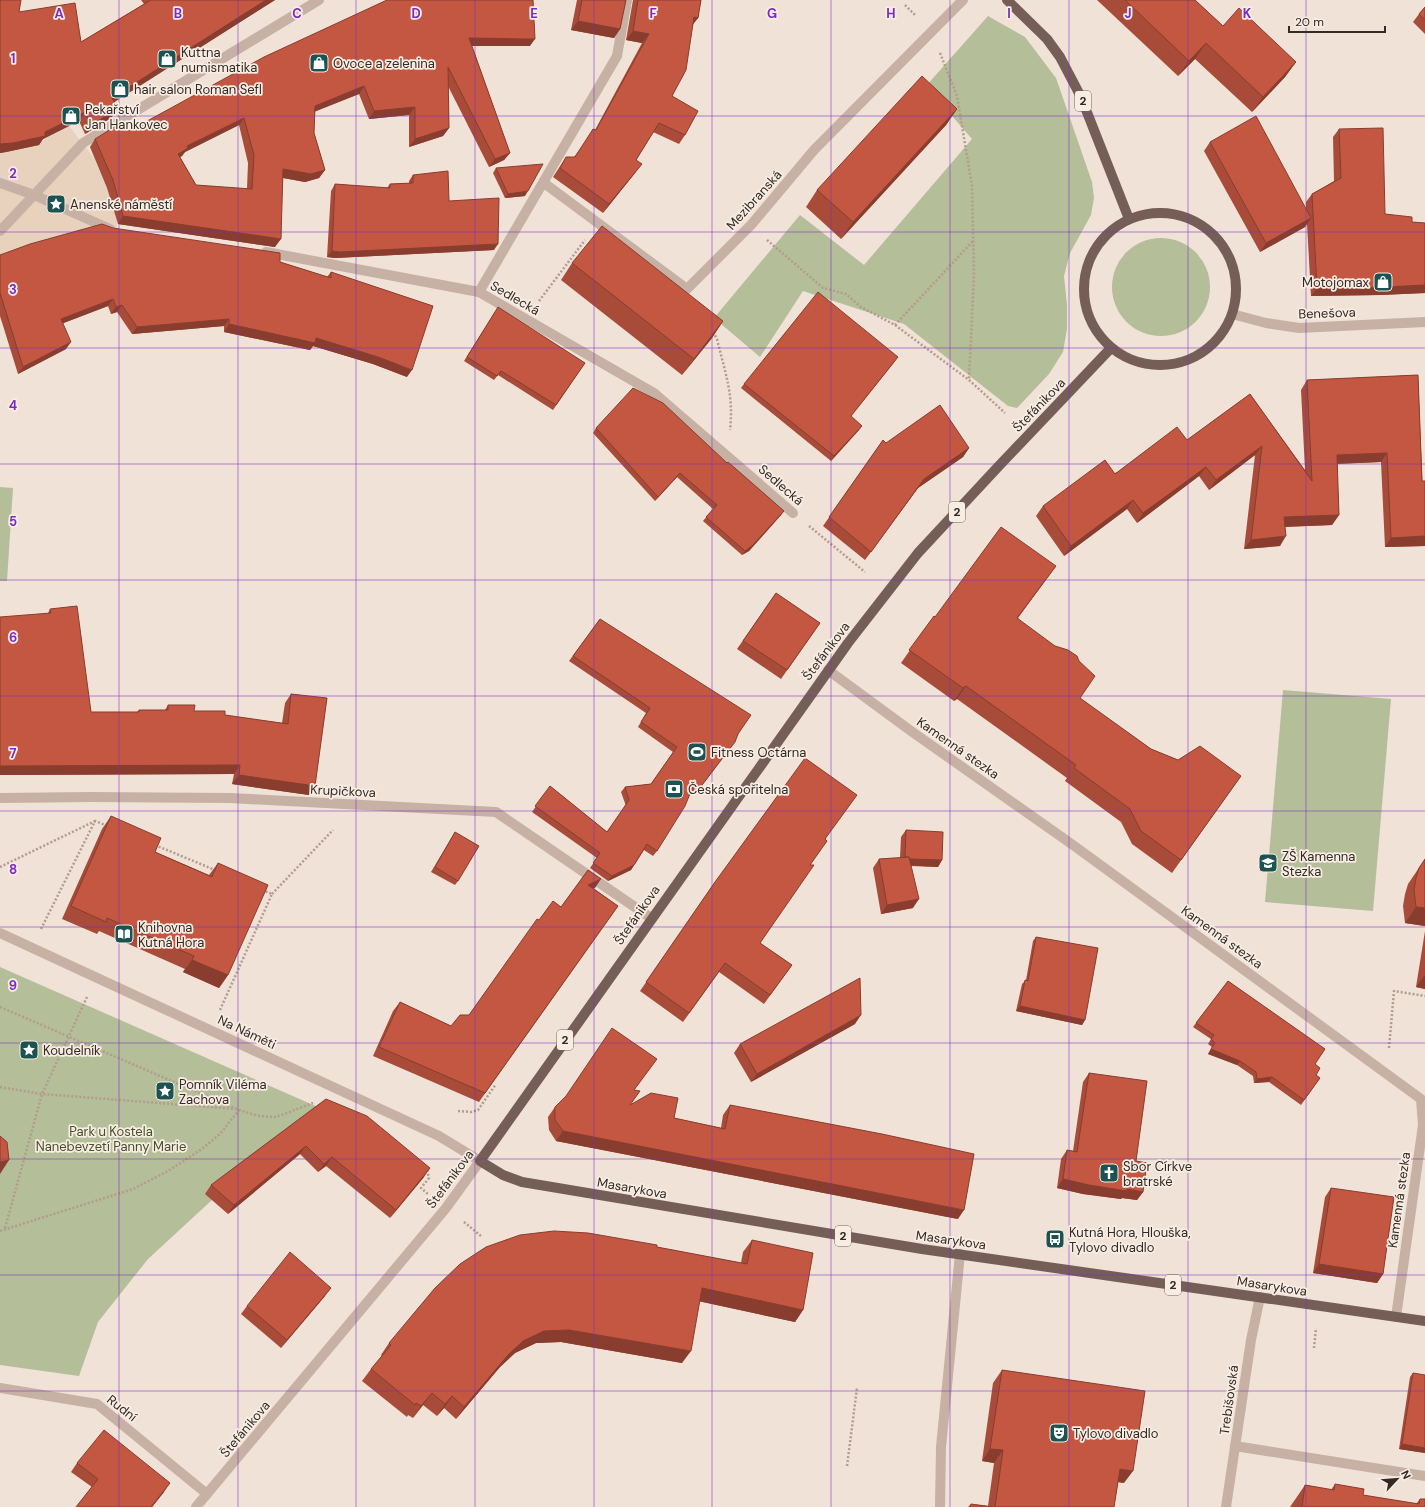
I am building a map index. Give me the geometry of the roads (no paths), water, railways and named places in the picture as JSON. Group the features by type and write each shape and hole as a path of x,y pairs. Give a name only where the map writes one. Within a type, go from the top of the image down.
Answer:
{"main road":[{"name":"2","path":"1007,0 1047,38 1060,57 1081,97 1129,219"},
{"path":"1154,213 1175,214 1206,227 1226,251 1234,271 1236,292 1232,314 1223,333 1209,348 1191,359 1171,365 1150,365 1129,360 1111,348 1100,338 1088,316 1084,296 1084,277 1090,258 1101,240 1115,226 1129,219 1154,213"},
{"name":"Štefánikova","path":"480,1161 828,670 918,553 1111,348"},
{"name":"Masarykova","path":"480,1161 504,1176 522,1182 960,1254 1425,1321"}],"street":[{"path":"0,231 83,143 102,130 319,0"},
{"path":"479,292 617,56 627,0"},
{"name":"Mezibranská","path":"544,183 687,289 751,226 814,150 963,0"},
{"path":"0,183 34,195 109,229 117,230"},
{"name":"Sedlecká","path":"252,250 479,292 654,393 720,448 793,513"},
{"name":"Benešova","path":"1232,314 1266,323 1299,328 1425,322"},
{"name":"Kamenná stezka","path":"828,670 911,731 1073,844 1421,1099 1423,1125 1396,1317"},
{"name":"Krupičkova","path":"0,798 230,798 496,812 651,918"},
{"name":"Na Náměti","path":"0,932 439,1136 480,1161"},
{"name":"Štefánikova","path":"196,1507 446,1208 480,1161"},
{"path":"940,1507 941,1447 960,1254"},
{"name":"Trebišovská","path":"1226,1507 1251,1340 1260,1297"},
{"name":"Rudní","path":"0,1388 97,1404 207,1494"},
{"path":"1235,1446 1425,1476"}],"place":[{"name":"Kuttna numismatika","path":"167,59"},
{"name":"Ovoce a zelenina","path":"319,63"},
{"name":"hair salon Roman Sefl","path":"120,89"},
{"name":"Pekařství Jan Hankovec","path":"71,116"},
{"name":"Anenské náměstí","path":"56,204"},
{"name":"Motojomax","path":"1383,282"},
{"name":"Fitness Octárna","path":"697,752"},
{"name":"Česká spořitelna","path":"674,789"},
{"name":"ZŠ Kamenna Stezka","path":"1268,863"},
{"name":"Knihovna Kutná Hora","path":"124,934"},
{"name":"Koudelník","path":"29,1050"},
{"name":"Pomník Viléma Zachova","path":"165,1091"},
{"name":"Sbor Církve bratrské","path":"1109,1173"},
{"name":"Kutná Hora, Hlouška, Tylovo divadlo","path":"1055,1239"},
{"name":"Tylovo divadlo","path":"1059,1433"}],"park label":[{"name":"Park u Kostela Nanebevzetí Panny Marie","path":"111,1138"}]}
